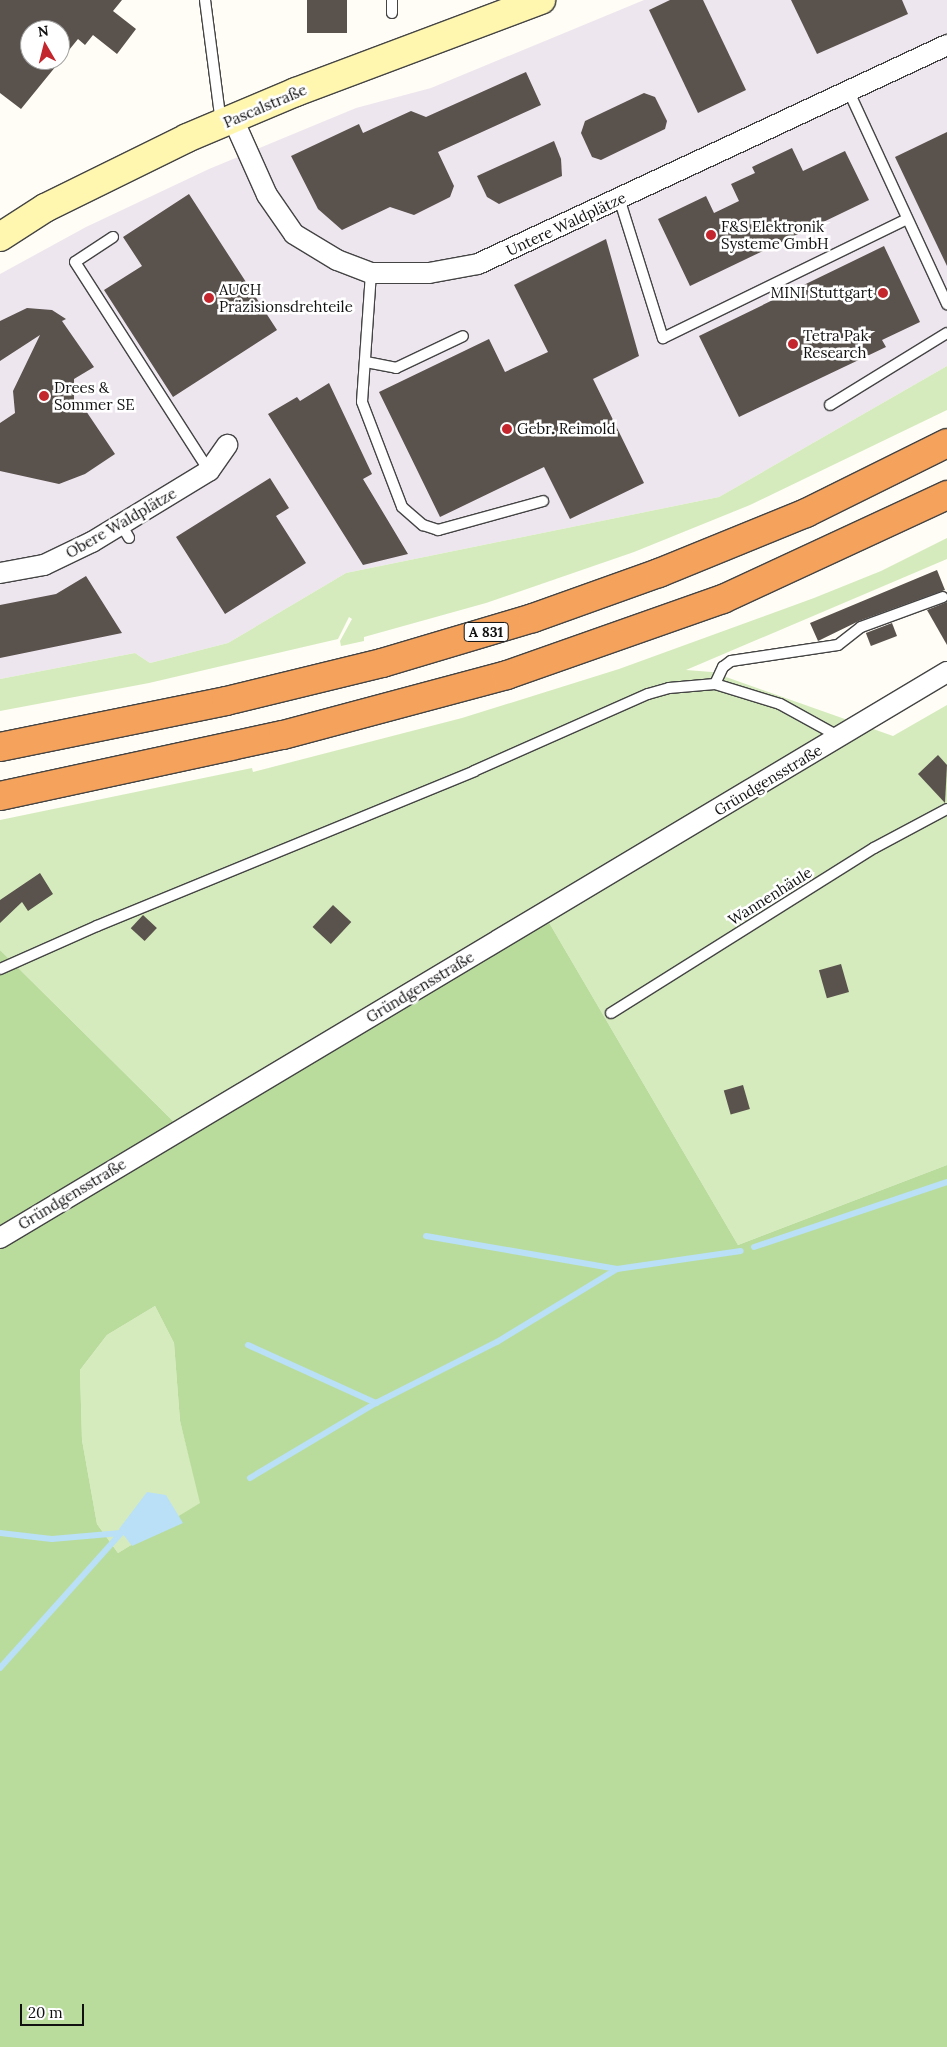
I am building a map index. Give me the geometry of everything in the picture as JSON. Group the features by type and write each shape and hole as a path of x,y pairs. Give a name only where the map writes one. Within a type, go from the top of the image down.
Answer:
{"highway":[{"name":"A 831","path":"0,747 226,702 382,663 533,618 659,573 806,513 947,443"},
{"path":"0,796 273,738 507,675 723,599 947,495"}],"street":[{"name":"Pascalstraße","path":"0,237 45,208 132,163 227,122 541,0"},
{"name":"Untere Waldplätze","path":"227,122 267,195 294,234 337,260 371,273 429,273 478,264 947,45"},
{"name":"Obere Waldplätze","path":"0,574 44,565 125,531 209,471 227,446"},
{"name":"Gründgensstraße","path":"0,1238 947,672"}],"lane":[{"path":"205,0 227,122"},
{"path":"392,0 392,13"},
{"path":"849,92 947,304"},
{"path":"620,198 663,338 907,219"},
{"path":"113,237 75,262 209,471"},
{"path":"371,273 366,362 362,389 365,412 398,497 412,517 438,530 452,528 543,501"},
{"path":"830,405 947,333"},
{"path":"366,362 396,368 463,336"},
{"path":"715,684 723,667 731,661 838,645 861,628 943,597"},
{"name":"Gründgensstraße","path":"0,969 648,694 694,684 715,684 780,704 840,737"},
{"name":"Wannenhäule","path":"611,1013 874,848 947,809"}],"shaded area":[{"path":"644,0 947,0 947,366 719,497 346,573 228,643 150,663 135,653 0,679 0,274 86,227 209,169 356,108 431,88"}],"green space":[{"path":"947,366 947,410 750,505 634,552 486,603 364,637 364,641 341,646 340,641 352,619 349,617 338,639 149,683 0,711 0,679 135,653 150,663 228,643 346,573 719,497"},
{"path":"947,538 947,559 686,670 712,672 893,736 947,705 947,1165 738,1245 544,914 180,1128 0,950 0,820 252,768 253,772 462,718 619,669 814,598 881,571"},
{"path":"544,914 738,1245 947,1165 947,2047 0,2047 0,950 180,1128","holes":["155,1306 174,1343 180,1421 200,1503 118,1553 97,1524 82,1440 80,1370 107,1335"]},
{"path":"155,1306 174,1343 180,1421 201,1503 118,1553 97,1524 82,1440 80,1370 107,1335"}],"water":[{"path":"147,1492 166,1495 183,1523 132,1546 119,1529"}],"building":[{"path":"0,0 122,0 113,11 136,29 117,54 93,35 85,45 78,39 70,49 70,20 20,20 20,70 53,70 21,109 0,93"},
{"path":"307,0 347,0 347,33 307,33"},
{"path":"670,0 703,0 746,90 698,113 649,10"},
{"path":"791,0 902,0 908,14 817,54"},
{"path":"526,72 541,105 438,152 454,186 450,197 414,215 390,207 342,230 318,209 291,156 359,124 363,133 411,111 426,117"},
{"path":"644,93 655,97 667,121 665,129 601,160 592,157 581,133 585,121"},
{"path":"947,132 947,266 895,157"},
{"path":"554,141 561,159 562,176 499,204 487,197 477,176"},
{"path":"792,148 803,171 845,151 869,200 690,286 658,219 706,196 714,213 739,201 731,184 755,173 752,167"},
{"name":"AUCH Präzisionsdrehteile","path":"189,194 277,330 173,397 104,290 142,266 123,237"},
{"name":"Gebr. Reimold","path":"606,239 639,356 593,379 644,483 570,519 544,467 440,517 379,392 489,339 505,372 548,352 514,285"},
{"name":"Tetra Pak Research","path":"884,246 920,322 882,340 886,347 739,417 699,336"},
{"name":"Drees & Sommer SE","path":"27,308 52,310 66,319 62,321 94,367 74,379 74,402 88,405 86,411 115,454 85,474 59,484 0,471 0,423 15,413 13,391 40,335 0,361 0,321"},
{"path":"329,383 372,474 363,479 408,554 363,565 268,414 297,397 300,401"},
{"path":"270,478 289,508 276,516 306,563 225,614 176,537"},
{"path":"937,570 945,590 859,621 818,641 810,623"},
{"path":"86,576 122,633 0,658 0,605 56,594"},
{"path":"947,602 947,645 927,610"},
{"path":"892,623 897,636 871,646 866,633"},
{"path":"938,755 947,765 945,803 918,774"},
{"path":"40,873 53,894 28,911 22,902 0,923 0,900"},
{"path":"333,905 351,922 331,944 313,927"},
{"path":"143,915 157,928 145,941 131,928"},
{"path":"841,964 849,992 827,998 819,970"},
{"path":"743,1085 750,1109 731,1115 724,1091"}],"waterway":[{"path":"754,1247 947,1182"},
{"path":"426,1236 617,1269"},
{"path":"250,1478 376,1403 497,1342 617,1269 741,1251"},
{"path":"248,1345 376,1403"},
{"path":"0,1668 121,1533 128,1530"},
{"path":"0,1533 52,1539 121,1533"}],"place":[{"name":"F&S Elektronik Systeme GmbH","path":"711,235"},
{"name":"MINI Stuttgart","path":"883,293"},
{"name":"AUCH Präzisionsdrehteile","path":"209,298"},
{"name":"Tetra Pak Research","path":"793,344"},
{"name":"Drees & Sommer SE","path":"44,396"},
{"name":"Gebr. Reimold","path":"507,429"}]}
